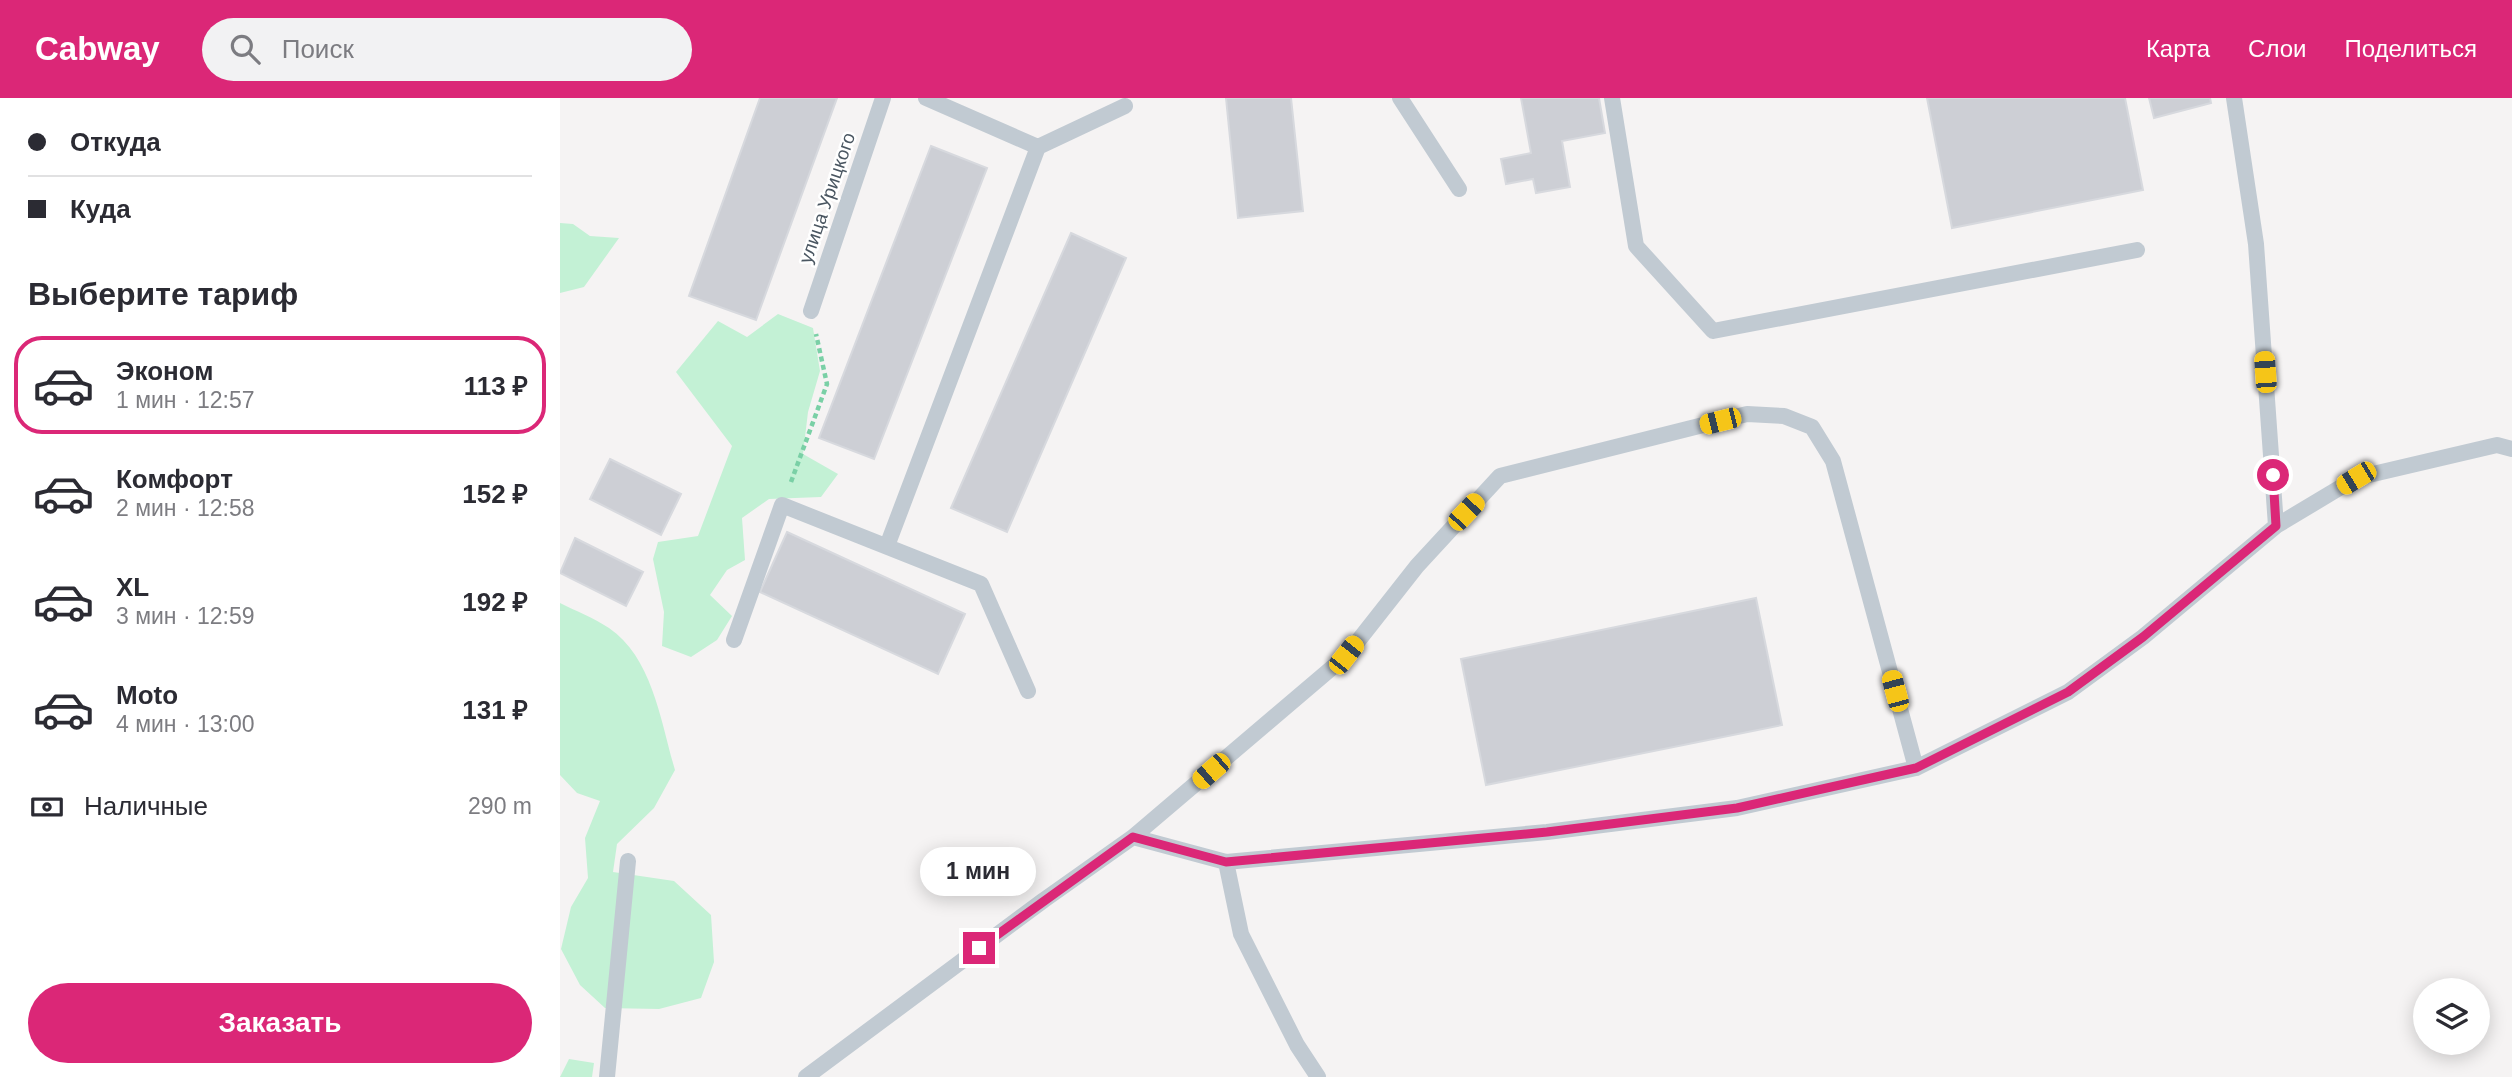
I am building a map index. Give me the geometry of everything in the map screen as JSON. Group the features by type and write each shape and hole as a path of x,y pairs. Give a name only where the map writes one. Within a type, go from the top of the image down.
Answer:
{"lane":[{"name":"улица Урицкого","path":"811,311 883,98"},
{"path":"926,98 1038,146"},
{"path":"1400,98 1459,188"},
{"path":"1612,98 1636,246 1713,331 2137,250"},
{"path":"2234,98 2256,244 2276,526"},
{"path":"887,546 1038,146 1125,106"},
{"path":"806,1077 1133,837 1346,655 1417,566 1500,476 1747,414 1784,416 1812,427 1833,461 1916,768"},
{"path":"1133,837 1226,862 1547,832 1737,808 1916,768 2068,692 2143,637 2276,526 2356,478 2507,444"},
{"path":"734,640 782,505 981,584 1028,691"},
{"path":"607,1077 628,860"},
{"path":"1226,862 1241,934 1297,1045 1318,1077"}],"path":[{"path":"782,505 827,384 811,311"}],"green space":[{"path":"560,223 573,224 590,236 619,238 584,287 560,293"},
{"path":"778,314 813,328 820,371 808,412 803,454 838,474 821,497 769,499 742,518 745,560 727,570 710,595 732,616 717,640 691,657 662,646 664,612 653,559 658,542 698,536 732,446 676,372 718,321 747,337"},
{"path":"560,603 603,624 624,641 646,674 660,712 675,770 654,808 617,844 613,872 674,881 711,915 714,962 701,998 659,1009 605,1008 580,985 561,949 571,907 588,878 585,838 600,801 577,793 560,775"},
{"path":"569,1059 594,1063 592,1077 560,1077"}],"building":[{"path":"760,98 837,98 756,320 689,296"},
{"path":"1226,98 1291,98 1303,211 1238,218"},
{"path":"1521,98 1599,98 1605,133 1562,141 1570,187 1536,193 1533,179 1506,184 1501,159 1531,153"},
{"path":"1927,98 2125,98 2143,190 1952,228"},
{"path":"2149,98 2210,98 2211,103 2154,118"},
{"path":"931,146 987,168 874,459 819,438"},
{"path":"1071,233 1126,258 1007,532 951,508"},
{"path":"610,459 681,494 661,535 590,499"},
{"path":"787,532 965,614 938,674 760,592"},
{"path":"575,538 643,572 626,606 560,573"},
{"path":"1756,598 1782,725 1486,785 1461,659"}],"route":[{"path":"979,948 1133,837 1226,862 1547,832 1737,808 1916,768 2068,692 2143,637 2276,526 2273,475"}]}
